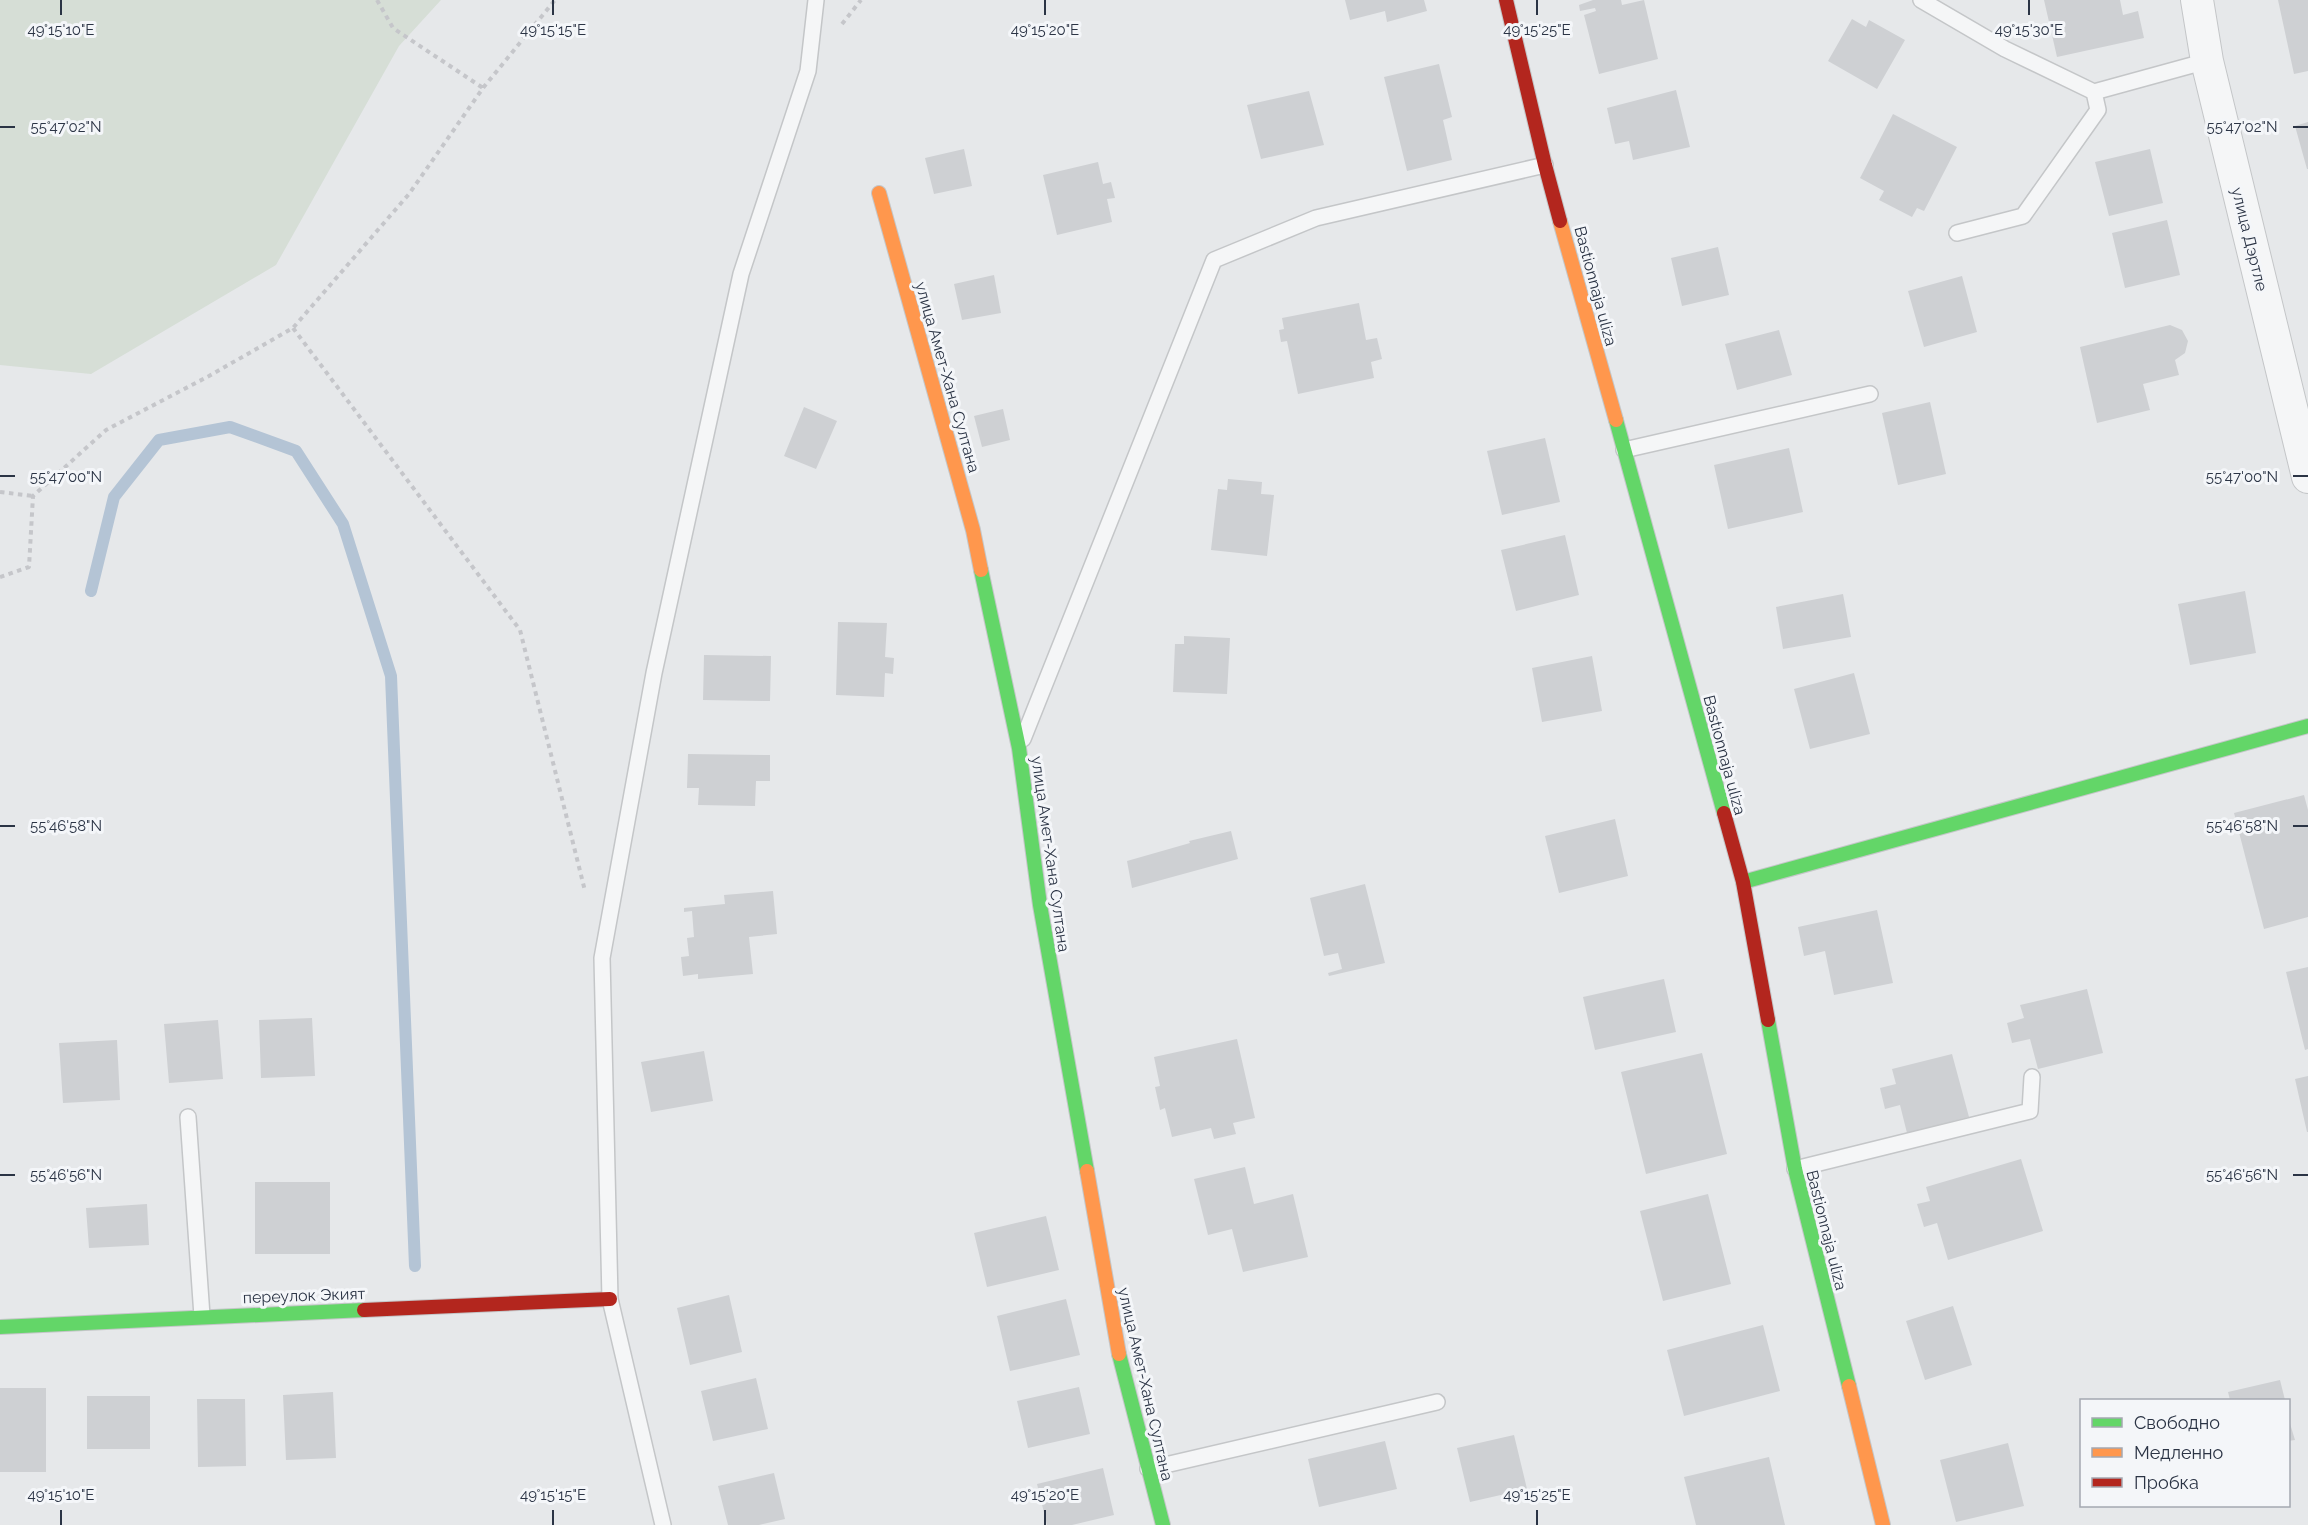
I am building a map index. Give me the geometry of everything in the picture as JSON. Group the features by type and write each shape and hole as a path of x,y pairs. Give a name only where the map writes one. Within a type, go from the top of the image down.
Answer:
{"street":[{"name":"Bastionnaja uliza","path":"1506,0 1545,165 1743,882 1796,1169 1882,1525"},
{"name":"улица Дэртле","path":"2197,0 2207,61 2302,426 2308,477"},
{"name":"улица Амет-Хана Султана","path":"879,193 973,530 1019,748 1040,905 1120,1360 1163,1525"},
{"path":"1743,882 2308,726"},
{"name":"переулок Экият","path":"0,1327 610,1299"}],"lane":[{"path":"663,1525 610,1299 602,958 654,673 738,285 808,70 816,0"},
{"path":"1921,0 2005,49 2094,92 2207,61"},
{"path":"1957,233 2022,216 2098,110 2094,92"},
{"path":"1019,748 1214,260 1316,218 1545,165"},
{"path":"1624,450 1869,394"},
{"path":"1796,1169 2030,1111 2032,1077"},
{"path":"188,1117 202,1316"},
{"path":"1148,1469 1437,1402"}],"path":[{"path":"377,0 393,28 483,88"},
{"path":"0,577 29,567 33,496 106,430 209,376 293,328 410,194 483,88 555,0"},
{"path":"293,328 520,630 588,902"},
{"path":"0,492 33,496"}],"shaded area":[{"path":"0,0 441,0 399,46 276,265 91,374 0,365"}],"building":[{"path":"1345,0 1424,0 1427,11 1387,22 1385,11 1350,20"},
{"path":"1593,0 1621,0 1622,5 1644,0 1658,59 1599,74 1584,15 1596,11 1595,8 1580,11 1579,5"},
{"path":"2044,0 2120,0 2123,15 2138,11 2144,38 2057,57"},
{"path":"2278,0 2308,0 2308,71 2294,74"},
{"path":"1852,19 1866,27 1869,20 1905,40 1877,89 1828,61"},
{"path":"1439,64 1452,117 1443,120 1452,160 1407,171 1384,77"},
{"path":"1676,90 1690,147 1633,160 1629,141 1615,144 1607,108"},
{"path":"1309,91 1324,145 1261,159 1247,105"},
{"path":"1893,114 1957,147 1924,211 1917,208 1912,217 1879,200 1884,191 1860,178"},
{"path":"2308,122 2308,169 2307,169 2295,126"},
{"path":"964,149 972,186 934,194 925,158"},
{"path":"2150,149 2163,203 2109,216 2095,162"},
{"path":"1098,162 1103,184 1111,182 1115,198 1107,199 1112,222 1057,235 1043,175"},
{"path":"2167,220 2180,275 2125,288 2112,233"},
{"path":"1718,247 1729,295 1682,306 1671,258"},
{"path":"994,275 1001,313 962,320 954,284"},
{"path":"1962,276 1977,332 1924,347 1908,291"},
{"path":"1359,303 1366,340 1377,338 1382,359 1371,362 1374,378 1298,394 1287,341 1281,342 1279,330 1284,329 1282,318"},
{"path":"2170,325 2182,330 2188,341 2185,353 2175,360 2179,375 2143,384 2150,410 2097,423 2080,347"},
{"path":"1779,330 1792,375 1737,390 1725,344"},
{"path":"1930,402 1946,474 1898,485 1882,413"},
{"path":"804,407 837,421 816,469 784,456"},
{"path":"1003,409 1010,440 982,447 974,416"},
{"path":"1545,438 1560,502 1502,515 1487,451"},
{"path":"1789,448 1803,512 1728,529 1714,465"},
{"path":"1228,479 1262,482 1261,494 1274,495 1267,556 1211,550 1218,489 1227,490"},
{"path":"1565,535 1579,595 1516,611 1501,550"},
{"path":"2245,591 2256,653 2190,665 2178,604"},
{"path":"1843,594 1851,637 1783,649 1776,607"},
{"path":"838,622 887,623 885,657 894,658 893,674 885,673 884,697 836,695"},
{"path":"1184,636 1230,638 1227,694 1173,692 1175,644 1184,644"},
{"path":"704,655 771,656 770,701 703,700"},
{"path":"1592,656 1602,711 1542,722 1532,668"},
{"path":"1854,673 1870,734 1810,749 1794,689"},
{"path":"688,754 770,755 770,781 756,781 755,806 698,805 699,788 687,788"},
{"path":"2304,795 2308,810 2308,917 2264,929 2234,813"},
{"path":"1615,819 1628,876 1559,893 1545,836"},
{"path":"1231,831 1238,859 1132,888 1127,861 1190,843 1189,841"},
{"path":"1365,884 1385,963 1329,976 1328,973 1342,969 1338,953 1324,956 1310,898"},
{"path":"773,891 777,934 749,937 753,974 698,979 698,974 683,976 681,957 689,956 687,938 694,937 692,911 684,912 684,908 725,904 724,895"},
{"path":"1877,910 1893,983 1834,995 1825,951 1804,956 1798,927"},
{"path":"2308,967 2308,1049 2305,1050 2286,972"},
{"path":"1664,979 1676,1032 1595,1050 1583,997"},
{"path":"2087,989 2103,1053 2038,1069 2030,1039 2012,1043 2007,1023 2024,1018 2020,1005"},
{"path":"312,1018 315,1076 261,1078 259,1020"},
{"path":"218,1020 223,1079 169,1083 164,1024"},
{"path":"1237,1039 1255,1118 1233,1123 1236,1134 1214,1139 1211,1128 1172,1137 1165,1108 1160,1110 1155,1087 1160,1086 1154,1057"},
{"path":"117,1040 120,1100 63,1103 59,1043"},
{"path":"704,1051 713,1101 651,1112 641,1062"},
{"path":"1702,1053 1727,1154 1646,1174 1621,1072"},
{"path":"1952,1054 1969,1117 1907,1133 1900,1105 1885,1109 1880,1088 1896,1084 1892,1069"},
{"path":"2308,1076 2308,1132 2307,1132 2295,1079"},
{"path":"2021,1159 2043,1231 1948,1260 1937,1223 1924,1227 1917,1204 1930,1201 1926,1187"},
{"path":"1245,1167 1254,1204 1293,1194 1308,1257 1243,1272 1232,1229 1208,1235 1194,1179"},
{"path":"255,1182 330,1182 330,1254 255,1254"},
{"path":"1708,1194 1731,1284 1663,1301 1640,1211"},
{"path":"147,1204 149,1245 89,1248 86,1208"},
{"path":"1046,1216 1059,1270 987,1287 974,1233"},
{"path":"729,1295 742,1352 690,1365 677,1308"},
{"path":"1066,1299 1080,1355 1010,1371 997,1316"},
{"path":"1953,1306 1972,1365 1925,1380 1906,1321"},
{"path":"1763,1325 1780,1391 1684,1416 1667,1350"},
{"path":"756,1378 768,1429 713,1441 701,1391"},
{"path":"2280,1380 2285,1399 2230,1399 2228,1392"},
{"path":"1079,1387 1090,1434 1028,1448 1017,1401"},
{"path":"0,1388 46,1388 46,1472 0,1472"},
{"path":"333,1392 336,1458 286,1460 283,1395"},
{"path":"87,1396 150,1396 150,1449 87,1449"},
{"path":"197,1399 245,1399 246,1466 198,1467"},
{"path":"2290,1424 2295,1440 2290,1441"},
{"path":"1514,1435 1527,1489 1470,1502 1457,1448"},
{"path":"1385,1441 1397,1489 1319,1507 1308,1459"},
{"path":"2008,1443 2024,1506 1956,1522 1940,1460"},
{"path":"1769,1457 1785,1525 1696,1525 1684,1477"},
{"path":"1103,1468 1114,1515 1072,1525 1047,1525 1037,1484"},
{"path":"774,1473 785,1519 759,1525 728,1525 718,1486"}],"waterway":[{"path":"91,591 114,497 159,440 230,427 296,451 343,524 391,676 415,1266"}],"traffic: fast":[{"path":"1616,420 1724,813"},
{"path":"981,570 1019,748 1040,905 1087,1171"},
{"path":"1743,882 2308,726"},
{"path":"1768,1020 1795,1169 1849,1386"},
{"path":"0,1327 364,1310"},
{"path":"1119,1354 1163,1525"}],"traffic: slow":[{"path":"879,193 973,530 981,570"},
{"path":"1560,221 1616,420"},
{"path":"1087,1171 1119,1354"},
{"path":"1849,1386 1883,1525"}],"traffic: jam":[{"path":"1506,0 1560,221"},
{"path":"1724,813 1743,882 1768,1020"},
{"path":"364,1310 610,1299"}]}
